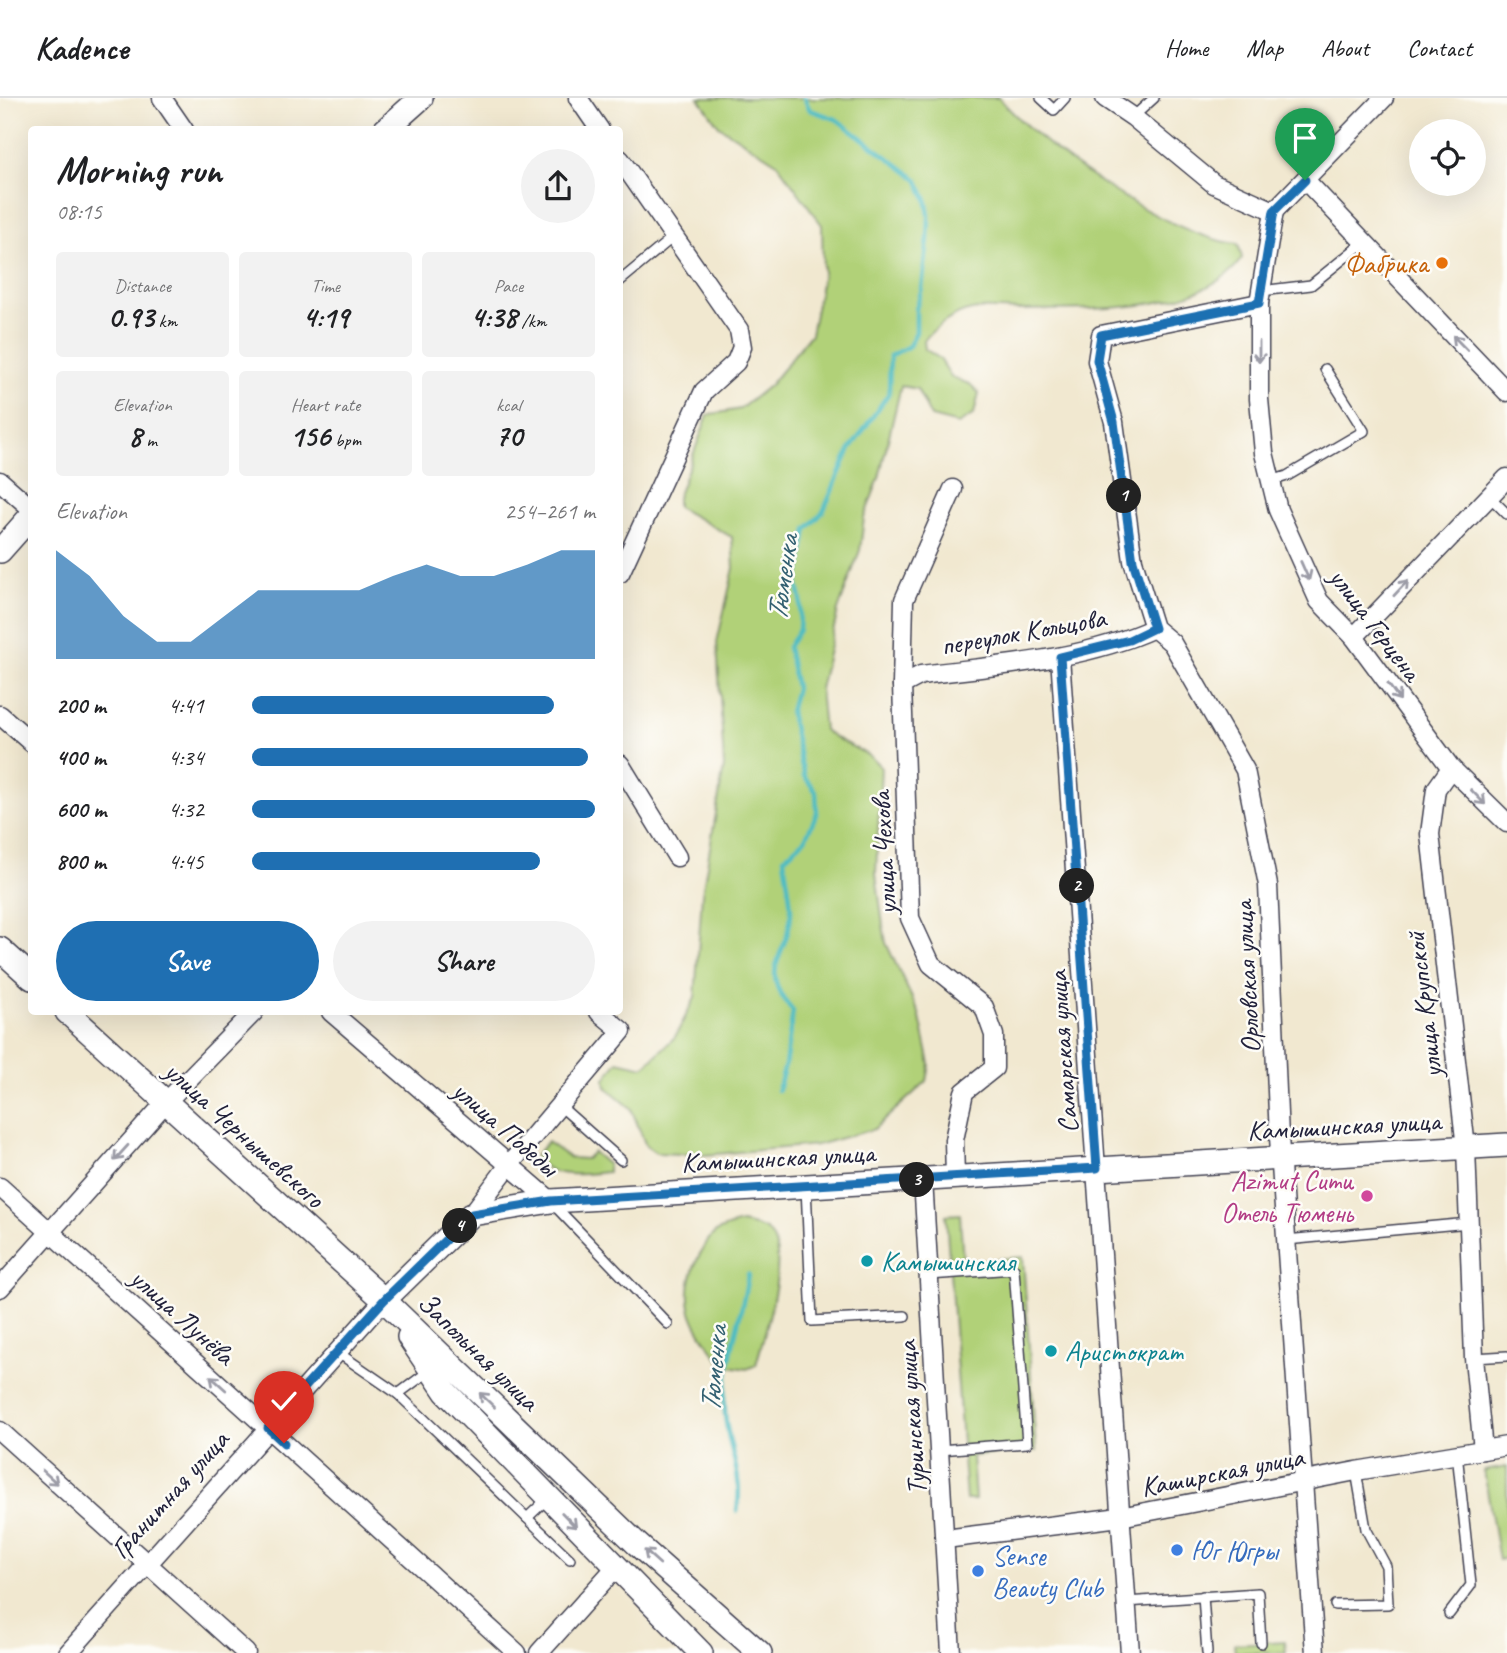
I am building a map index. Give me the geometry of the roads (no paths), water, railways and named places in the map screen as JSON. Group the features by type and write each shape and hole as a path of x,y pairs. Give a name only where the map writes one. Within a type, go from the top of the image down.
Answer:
{"street":[{"path":"162,98 181,126"},
{"path":"390,126 421,98"},
{"path":"578,98 597,126"},
{"path":"1105,98 1133,117 1214,184 1274,211 1384,98"},
{"path":"623,163 739,330 742,347 736,362 704,391 623,566"},
{"path":"1305,180 1507,392"},
{"name":"улица Герцена","path":"1274,211 1260,297 1259,399 1264,453 1278,510 1319,601 1354,637 1451,768 1507,823"},
{"name":"Орловская улица","path":"1260,297 1101,335 1097,360 1114,422 1133,561 1154,628 1172,643 1245,770 1268,884 1286,1240 1315,1653"},
{"path":"1354,637 1507,478"},
{"path":"0,481 28,506"},
{"name":"улица Чехова","path":"954,489 904,600 902,685 910,918 931,964 984,1007 994,1035 994,1068 964,1092 954,1140 956,1177"},
{"path":"0,551 28,520"},
{"name":"переулок Кольцова","path":"902,685 920,675 1060,657 1129,640 1154,628"},
{"name":"Самарская улица","path":"1060,657 1130,1653"},
{"path":"0,715 28,740"},
{"name":"улица Крупской","path":"1451,768 1436,789 1432,809 1431,846 1466,1147 1474,1358 1483,1450"},
{"path":"623,769 677,857"},
{"path":"0,949 28,974"},
{"name":"улица Чернышевского","path":"71,1015 384,1300"},
{"path":"0,1288 166,1102 251,1015"},
{"name":"улица Победы","path":"334,1015 551,1201"},
{"name":"Гранитная улица","path":"68,1653 384,1300 472,1214 509,1165 622,1031 603,1015"},
{"name":"Камышинская улица","path":"472,1214 551,1201 1507,1145"},
{"name":"Туринская улица","path":"923,1179 951,1653"},
{"name":"улица Лунёва","path":"0,1187 517,1653"},
{"name":"Запольная улица","path":"384,1300 446,1392 615,1568 701,1653"},
{"name":"Запольная улица","path":"384,1300 637,1544 760,1653"},
{"path":"0,1431 246,1653"},
{"name":"Каширская улица","path":"945,1539 1120,1517 1356,1471 1507,1446"},
{"path":"539,1653 615,1568"}],"lane":[{"path":"1041,98 1054,110 1065,98"},
{"path":"1133,117 1154,98"},
{"path":"623,279 673,237"},
{"path":"1260,297 1311,285 1364,242"},
{"path":"1271,481 1287,476 1364,432 1325,369"},
{"path":"1489,495 1507,514"},
{"path":"559,1105 621,1160"},
{"path":"806,1185 812,1321 905,1316"},
{"name":"улица Победы","path":"551,1201 668,1324"},
{"path":"1286,1240 1469,1223"},
{"path":"929,1275 1014,1269 1027,1443 940,1450"},
{"path":"337,1352 398,1394 570,1559"},
{"path":"1474,1358 1507,1356"},
{"path":"398,1394 430,1370"},
{"path":"1449,1615 1471,1585 1457,1453"},
{"path":"1335,1605 1388,1604 1386,1566 1366,1528 1356,1471"},
{"path":"527,1518 548,1498"},
{"path":"1126,1602 1258,1592 1261,1643"},
{"path":"1203,1596 1208,1653"}],"waterway":[{"name":"Тюменка","path":"778,1090 785,1065 793,1011 776,984 775,973 791,913 784,858 805,839 817,813 816,792 804,776 790,712 796,688 788,647 799,630 801,599 797,584 807,529 823,512 849,451 889,393 890,356 909,346 916,332 916,309 922,288 929,215 926,198 917,179 836,119 810,110 804,98"},
{"name":"Тюменка","path":"737,1511 738,1486 725,1414 725,1396 729,1361 748,1274"}],"place":[{"name":"Фабрика","path":"1442,263"},
{"name":"Azimut Сити Отель Тюмень","path":"1367,1196"},
{"name":"Камышинская","path":"867,1261"},
{"name":"Аристократ","path":"1051,1351"},
{"name":"Юг Югры","path":"1177,1550"},
{"name":"Sense Beauty Club","path":"978,1571"}]}
